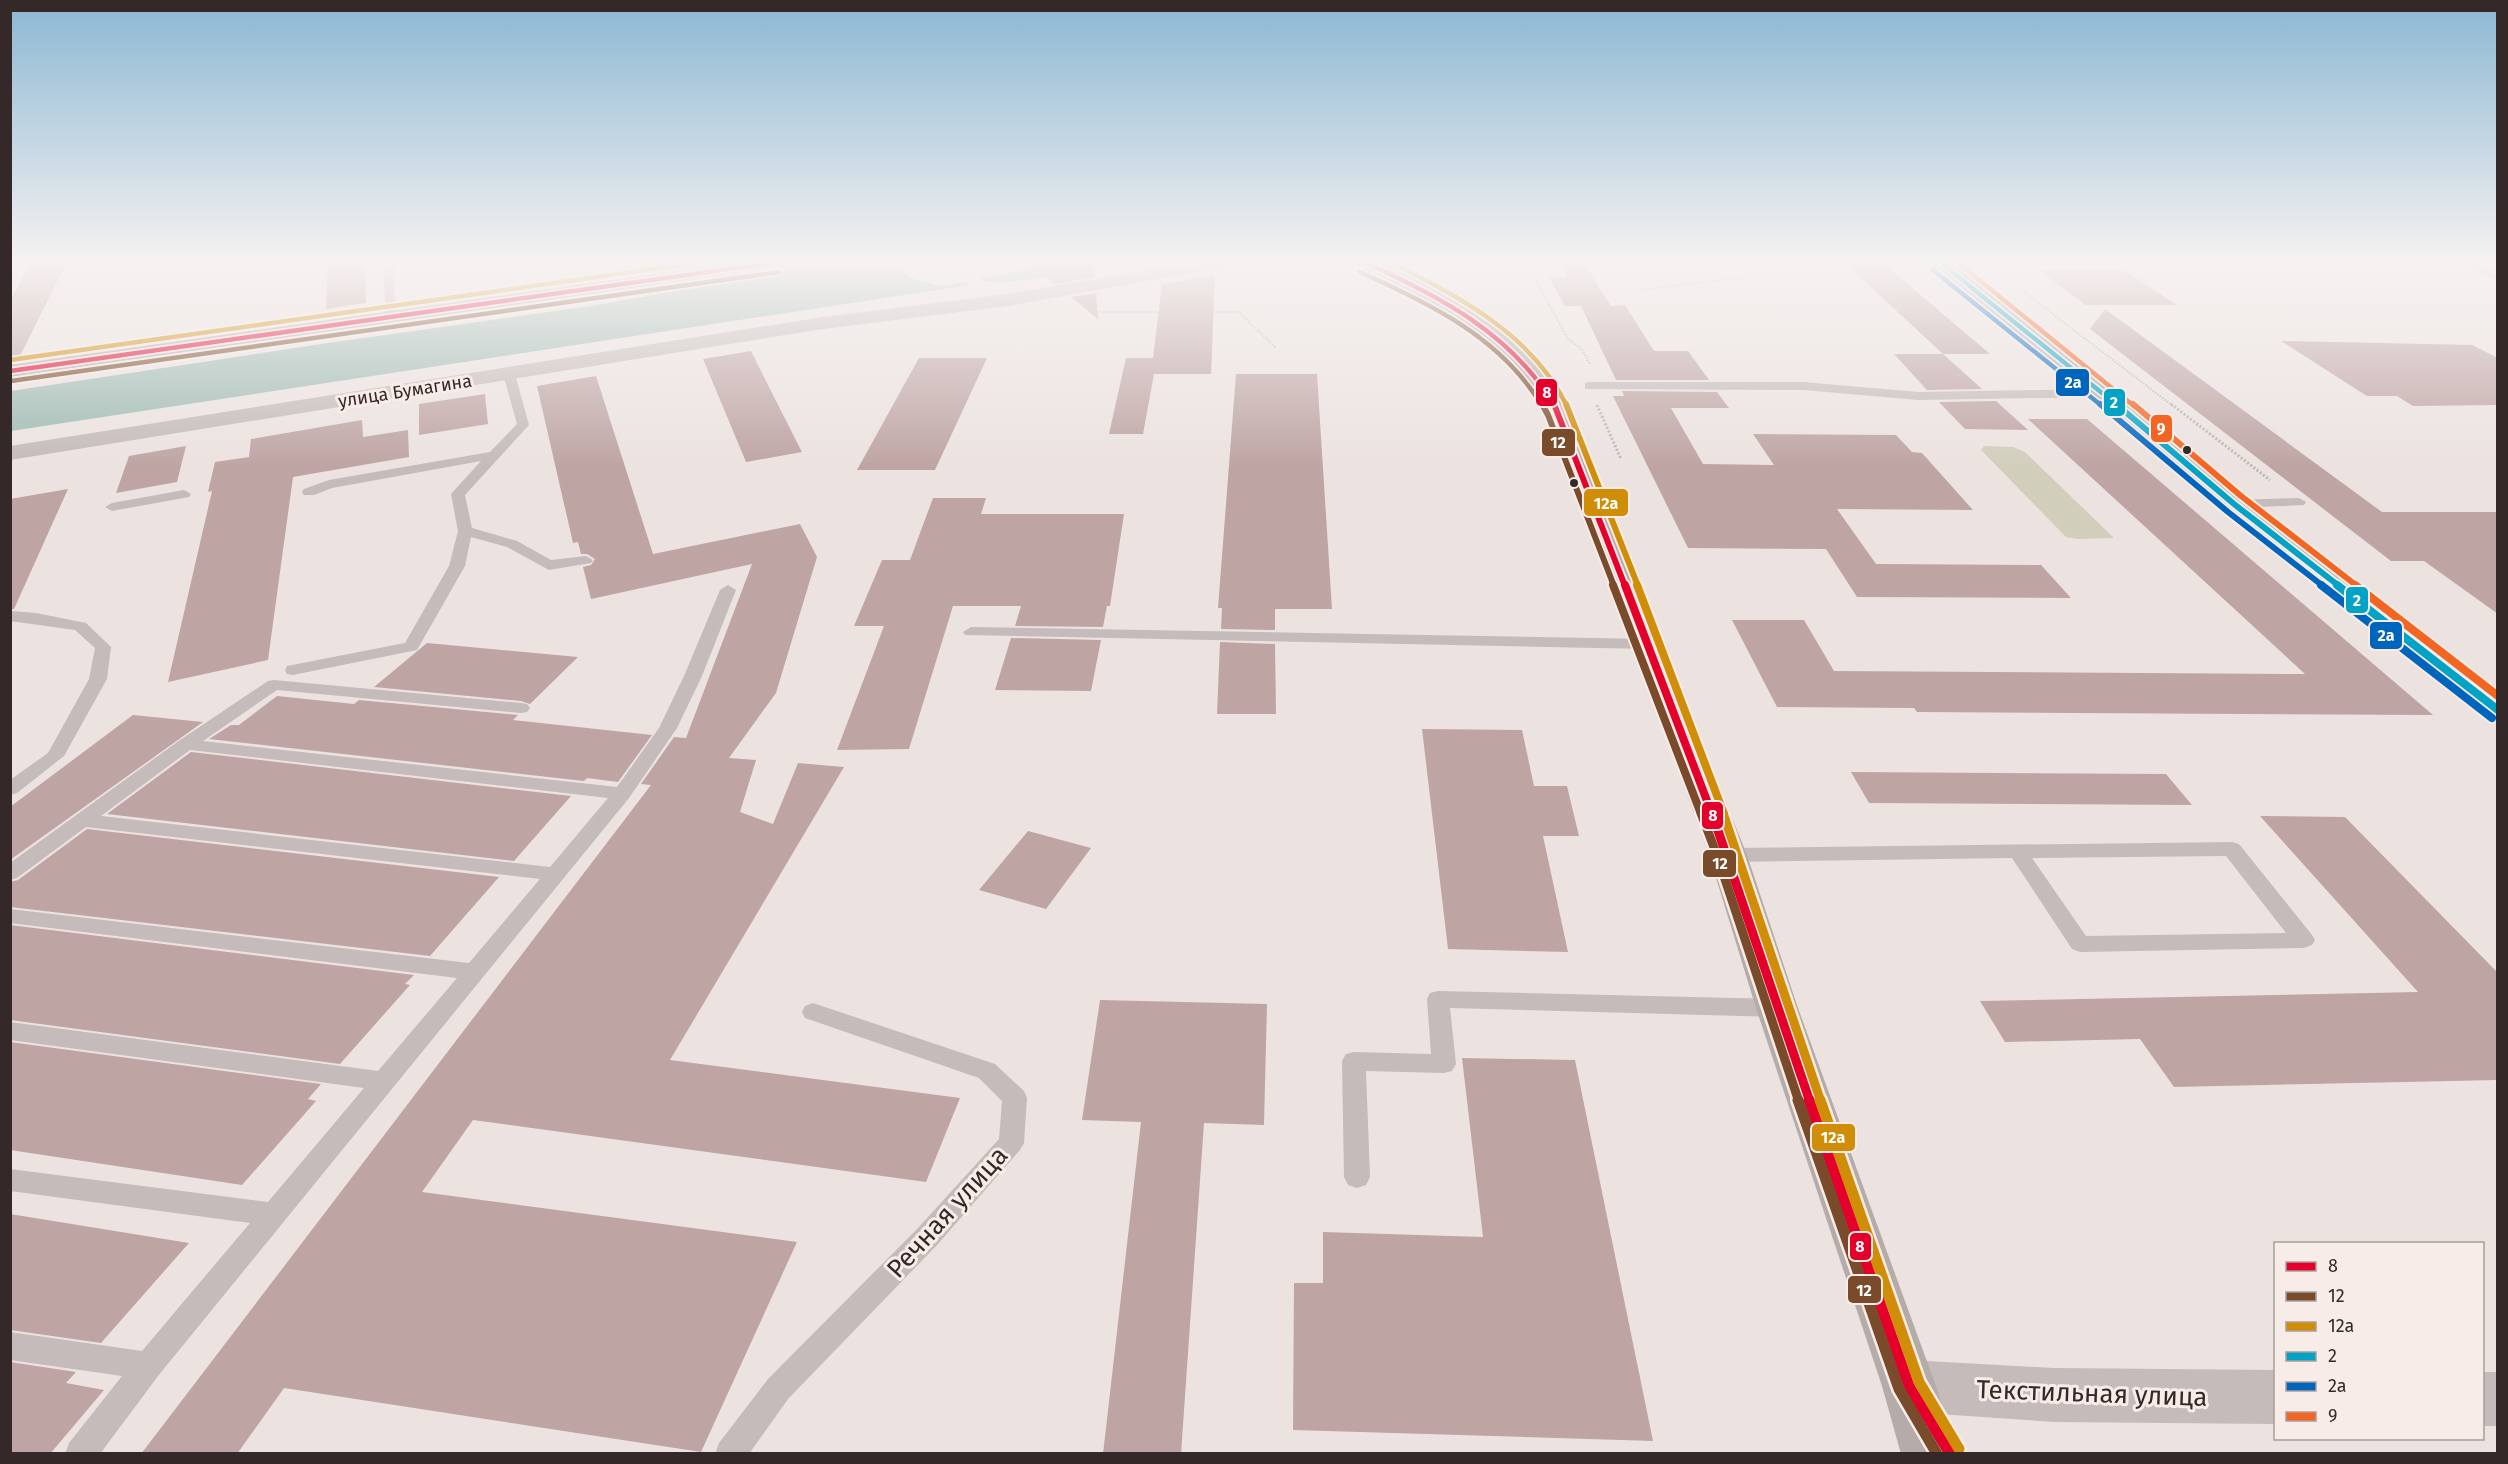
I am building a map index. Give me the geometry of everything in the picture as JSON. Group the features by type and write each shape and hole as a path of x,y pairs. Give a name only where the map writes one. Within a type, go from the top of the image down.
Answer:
{"main road":[{"path":"10,371 291,330"},
{"path":"1484,330 1518,356 1543,384 1578,459 1728,855 1777,1008 1909,1386 1929,1454"},
{"path":"2025,330 2234,504 2498,710"},
{"path":"1909,1386 1950,1454"}],"street":[{"name":"улица Бумагина","path":"10,453 778,330"},
{"name":"Текстильная улица","path":"1909,1386 2054,1395 2274,1397"}],"lane":[{"path":"293,670 411,647 457,566 465,531 458,494 523,425 508,374"},
{"path":"1589,386 1804,386 1918,396 2103,393"},
{"path":"309,492 329,484 495,455"},
{"path":"112,507 184,494"},
{"path":"2234,504 2299,502"},
{"path":"465,531 512,544 549,565 586,560"},
{"path":"80,1454 148,1366 622,794 668,728 693,676 728,590"},
{"path":"10,616 80,626 103,647 98,678 55,756 10,789"},
{"path":"971,632 1649,644"},
{"path":"10,873 186,744 274,685 521,708"},
{"path":"186,744 622,794"},
{"path":"82,820 555,874"},
{"path":"1728,855 2017,851 2232,849 2304,940 2080,944 2017,851"},
{"path":"10,916 474,972"},
{"path":"1357,1177 1354,1061 1444,1064 1438,999 1777,1008"},
{"name":"Речная улица","path":"730,1454 778,1389 928,1236 1011,1143 1015,1098 987,1071 813,1012"},
{"path":"10,1031 384,1081"},
{"path":"10,1180 273,1215"},
{"path":"10,1346 148,1366"}],"path":[{"path":"1258,330 1276,348"},
{"path":"1563,330 1568,339 1582,349 1592,369 1589,386 1621,459"},
{"path":"2074,330 2273,483"}],"shaded area":[{"path":"1984,446 2013,447 2025,452 2114,538 2066,537 1981,450"}],"water":[{"path":"418,330 672,330 11,431 11,391"}],"building":[{"path":"10,330 33,330 17,362 10,363"},
{"path":"1156,330 1213,330 1211,374 1154,374 1143,434 1109,434 1126,358 1153,358"},
{"path":"1593,330 1641,330 1654,351 1688,351 1709,380 1616,380"},
{"path":"1918,330 1962,330 1990,354 1943,354"},
{"path":"2092,330 2134,330 2382,512 2498,512 2498,614 2424,561 2391,561"},
{"path":"2281,341 2472,345 2498,358 2498,405 2413,406 2397,396 2367,396"},
{"path":"751,351 802,452 746,462 703,359"},
{"path":"1894,354 1943,354 1982,389 1927,390"},
{"path":"919,358 987,358 935,470 857,470"},
{"path":"1236,374 1317,374 1332,609 1275,609 1275,630 1221,629 1222,608 1218,608"},
{"path":"596,376 653,554 800,524 817,557 776,693 729,758 756,760 740,812 773,824 798,763 844,767 670,1060 960,1098 926,1182 473,1120 422,1192 797,1242 701,1452 284,1388 237,1454 141,1454 651,785 641,784 674,737 686,738 752,564 591,599 583,567 591,565 595,559 587,554 581,554 578,542 573,543 537,386"},
{"path":"1622,391 1717,392 1729,408 1671,408 1703,464 1774,465 1753,434 1896,435 1912,452 1922,453 1973,510 1837,509 1876,564 2041,565 2071,598 1857,597 1826,549 1688,548 1613,396 1624,396"},
{"path":"485,394 488,424 419,435 419,404"},
{"path":"1996,401 2028,430 1965,429 1939,402"},
{"path":"2028,419 2087,419 2433,715 1917,712 1914,708 1777,707 1732,620 1804,620 1834,671 2305,674"},
{"path":"362,420 363,437 408,430 409,457 293,477 268,660 168,682 212,491 208,492 215,462 249,457 251,439"},
{"path":"186,446 177,482 116,493 129,456"},
{"path":"68,489 14,609 10,609 10,499"},
{"path":"933,498 986,498 981,514 1124,514 1110,606 1107,606 1103,627 1015,626 1021,606 953,606 909,749 837,750 884,626 854,626 882,560 910,560"},
{"path":"1011,638 1101,640 1091,691 995,690"},
{"path":"1220,642 1275,644 1276,714 1217,714"},
{"path":"427,643 578,657 530,704 521,701 374,687"},
{"path":"277,696 354,704 359,700 518,715 513,720 652,735 618,782 587,778 584,781 209,739 231,725 239,725"},
{"path":"133,715 203,722 10,860 10,807"},
{"path":"1422,729 1522,730 1534,786 1567,786 1579,836 1543,836 1568,952 1448,949"},
{"path":"191,752 571,796 514,861 107,814"},
{"path":"1851,772 2166,774 2192,805 1869,803"},
{"path":"2260,816 2345,817 2498,973 2498,1080 2174,1087 2140,1039 2005,1042 1980,1001 2418,992"},
{"path":"87,829 499,877 430,956 10,907 10,882 18,880"},
{"path":"1028,831 1091,848 1046,909 979,890"},
{"path":"10,925 414,975 405,984 410,985 340,1064 10,1020"},
{"path":"1100,1000 1267,1004 1264,1125 1204,1123 1181,1454 1103,1454 1141,1122 1082,1120"},
{"path":"10,1042 321,1084 308,1099 316,1101 242,1185 10,1150"},
{"path":"1462,1058 1575,1060 1653,1441 1293,1430 1294,1283 1323,1283 1323,1232 1483,1237"},
{"path":"10,1214 189,1243 101,1343 10,1330"},
{"path":"10,1362 76,1372 66,1383 104,1390 50,1454 10,1454"}],"transit line":[{"name":"12а","path":"10,360 220,330"},
{"name":"8","path":"10,371 297,330"},
{"name":"12","path":"11,381 368,330"},
{"name":"12","path":"1470,330 1492,346 1514,367 1533,389 1548,415 1718,858 1767,1011 1899,1389 1937,1454"},
{"name":"8","path":"1488,330 1522,361 1542,384 1558,411 1728,855 1777,1008 1909,1386 1950,1454"},
{"name":"12а","path":"1505,330 1534,357 1556,385 1588,455 1738,851 1787,1005 1919,1382 1959,1449"},
{"name":"2а","path":"2008,330 2228,512 2492,718"},
{"name":"2","path":"2025,330 2234,504 2498,710"},
{"name":"9","path":"2042,330 2241,496 2498,696"}]}
